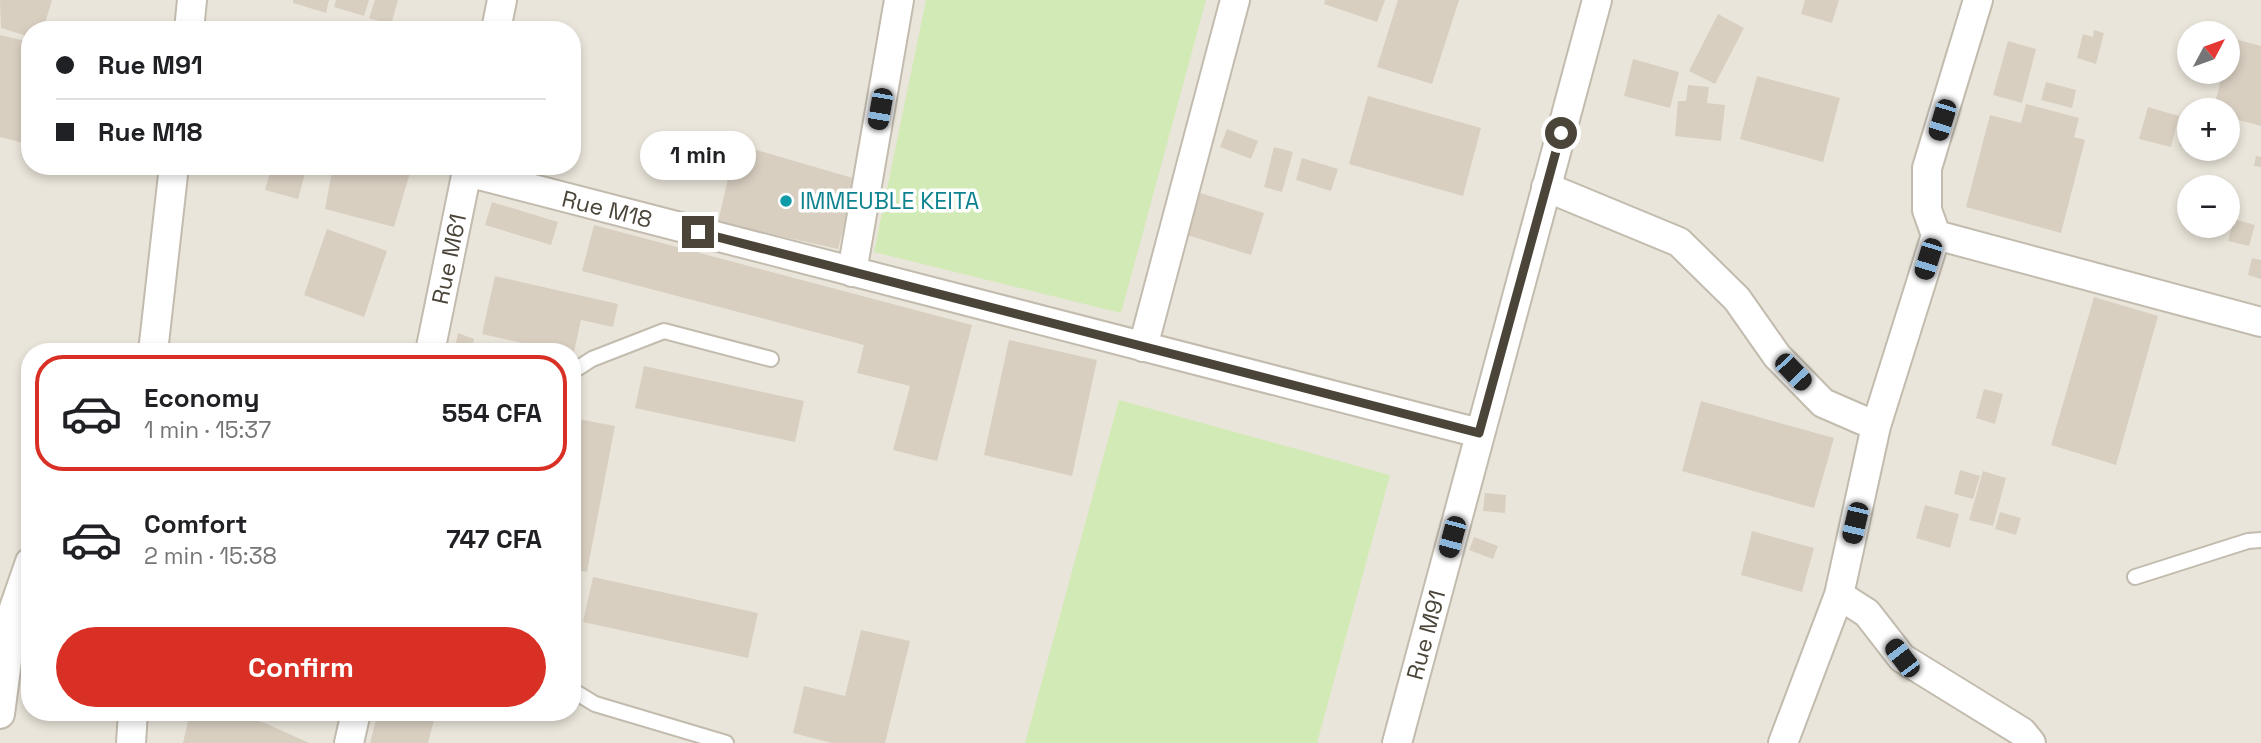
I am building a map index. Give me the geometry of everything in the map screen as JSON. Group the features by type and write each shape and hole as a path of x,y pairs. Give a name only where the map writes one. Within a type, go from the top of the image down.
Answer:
{"street":[{"path":"190,21 192,0"},
{"path":"498,21 502,0"},
{"path":"852,272 899,0"},
{"path":"1143,347 1235,0"},
{"name":"Rue M91","path":"1397,743 1597,0"},
{"path":"1783,743 1839,595 1876,426 1936,235 1927,210 1927,168 1978,0"},
{"path":"154,343 173,175"},
{"name":"Rue M61","path":"432,343 467,175"},
{"name":"Rue M18","path":"490,175 852,272 1479,433"},
{"path":"1546,187 1679,242 1737,299 1777,356 1823,403 1876,426"},
{"path":"1936,235 2261,322"},
{"path":"0,714 14,608 21,588"},
{"path":"1839,595 1867,613 1902,658 2022,732 2031,743"},
{"path":"131,743 132,721"},
{"path":"349,743 354,721"}],"lane":[{"path":"581,366 593,359 664,331 771,359"},
{"path":"2135,577 2248,541 2261,540"},
{"path":"581,695 595,704 726,743"}],"shaded area":[{"path":"0,0 2261,0 2261,743 0,743"}],"green space":[{"path":"926,0 1206,0 1121,313 874,252"},
{"path":"1119,400 1390,475 1317,743 1025,743"}],"building":[{"path":"0,0 52,0 46,21 21,21 21,34 1,28"},
{"path":"293,0 329,0 326,13 293,3"},
{"path":"336,0 369,0 364,16 334,7"},
{"path":"375,0 398,0 392,21 369,18"},
{"path":"1325,0 1385,0 1377,22 1324,4"},
{"path":"1398,0 1459,0 1432,84 1377,67"},
{"path":"1805,0 1839,0 1832,23 1801,14"},
{"path":"1718,14 1744,28 1715,84 1689,71"},
{"path":"2094,30 2104,33 2096,64 2077,58 2083,34 2093,37"},
{"path":"0,35 21,40 21,142 0,137"},
{"path":"2240,40 2261,46 2261,126 2240,120 2240,98 2216,98 2220,84 2240,84"},
{"path":"2008,41 2036,49 2022,103 1993,95"},
{"path":"1633,59 1679,72 1670,108 1624,96"},
{"path":"1757,76 1840,98 1823,162 1740,139"},
{"path":"2046,82 2076,90 2072,108 2041,100"},
{"path":"1688,85 1709,87 1707,103 1725,105 1721,141 1675,136 1678,101 1686,101"},
{"path":"1368,96 1481,128 1463,196 1349,164"},
{"path":"2026,104 2079,118 2074,137 2085,140 2061,233 1966,207 1990,115 2021,123"},
{"path":"2148,107 2177,115 2171,147 2139,139"},
{"path":"1227,129 1258,141 1251,159 1220,147"},
{"name":"IMMEUBLE KEITA","path":"736,144 856,179 838,249 718,222"},
{"path":"1274,147 1293,152 1282,192 1264,187"},
{"path":"2256,156 2261,157 2261,167 2254,166"},
{"path":"1302,158 1338,169 1331,191 1296,180"},
{"path":"269,175 305,175 298,199 265,190"},
{"path":"331,175 409,175 394,227 325,209"},
{"path":"1197,192 1264,213 1251,255 1184,234"},
{"path":"492,202 558,222 551,245 485,225"},
{"path":"2240,221 2255,225 2249,246 2228,241 2229,238 2240,238"},
{"path":"594,225 972,325 937,461 893,450 910,386 857,373 864,345 582,271"},
{"path":"327,229 387,251 364,317 304,295"},
{"path":"2252,258 2261,260 2261,279 2248,275"},
{"path":"495,276 618,304 613,327 581,320 576,343 522,343 482,334"},
{"path":"2094,297 2158,316 2116,465 2051,445"},
{"path":"458,333 474,339 473,343 456,343"},
{"path":"1009,340 1097,360 1072,476 984,455"},
{"path":"644,366 804,401 795,442 635,408"},
{"path":"1984,389 2003,394 1995,424 1976,418"},
{"path":"1701,401 1834,438 1814,508 1682,471"},
{"path":"581,420 615,426 587,572 581,571"},
{"path":"1960,470 1980,476 1973,499 1954,494"},
{"path":"1983,471 2006,478 1993,526 1969,520"},
{"path":"1485,493 1506,495 1505,513 1483,511"},
{"path":"1925,505 1959,514 1950,548 1916,538"},
{"path":"2000,512 2021,518 2016,535 1995,529"},
{"path":"1752,531 1814,548 1802,592 1741,575"},
{"path":"1474,537 1498,546 1493,559 1469,550"},
{"path":"593,577 758,613 748,658 583,622"},
{"path":"861,630 910,641 885,743 832,743 793,733 804,686 845,696"},
{"path":"188,721 258,721 309,743 183,743"},
{"path":"376,721 434,721 428,743 370,743"}],"place":[{"name":"IMMEUBLE KEITA","path":"786,201"}],"route":[{"path":"698,232 1479,433 1561,133"}]}
